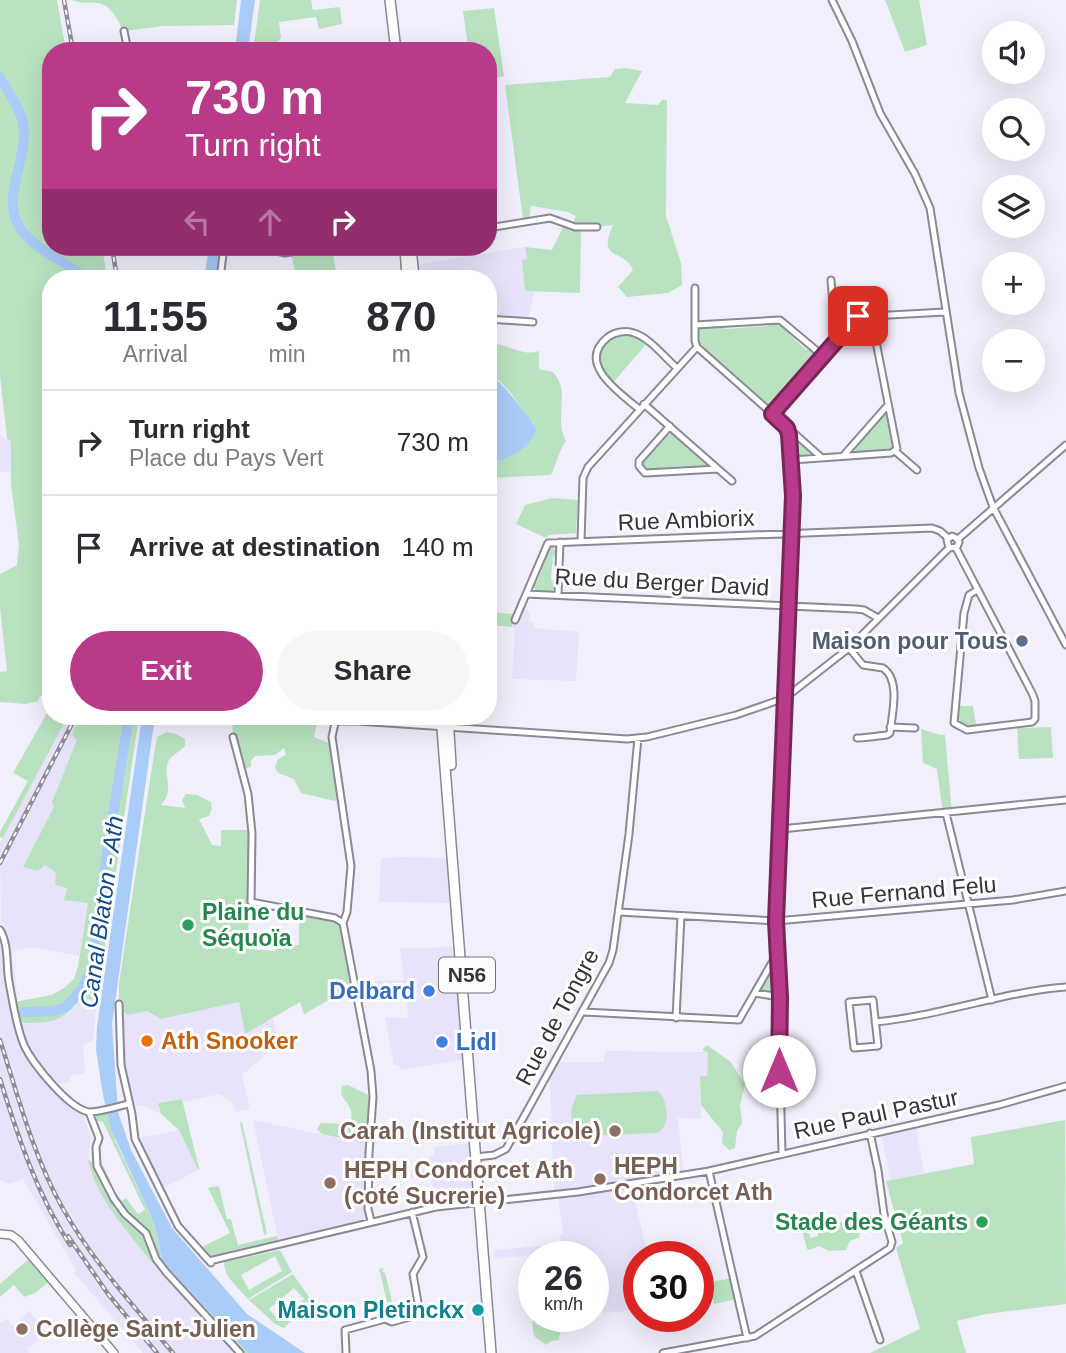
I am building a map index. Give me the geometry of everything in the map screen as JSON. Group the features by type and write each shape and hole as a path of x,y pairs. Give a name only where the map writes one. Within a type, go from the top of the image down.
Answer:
{"main road":[{"path":"389,0 391,42"},
{"path":"389,0 394,17 395,42"},
{"name":"N56","path":"444,725 478,1157 497,1353"},
{"name":"N56","path":"482,1203 491,1353"}],"street":[{"path":"832,0 852,41 880,113 919,182 930,208 963,412 993,507 1066,646"},
{"path":"124,31 126,42"},
{"path":"497,227 550,218 575,227 597,227"},
{"path":"831,280 836,342"},
{"path":"695,288 697,347 821,457"},
{"path":"835,318 945,312"},
{"path":"772,414 858,316"},
{"path":"871,316 897,446 895,451"},
{"path":"497,320 533,322"},
{"path":"695,325 780,320 822,356"},
{"path":"677,368 633,332 615,333 603,342 597,356 599,371 606,381 670,426 732,481"},
{"path":"581,541 585,472 592,461 697,347"},
{"path":"844,456 888,405"},
{"path":"670,426 639,461 641,470 645,473 718,469"},
{"path":"782,1153 776,921 792,533 792,460 787,428"},
{"path":"958,539 1066,445"},
{"path":"792,460 895,451 917,470"},
{"name":"Rue Ambiorix","path":"560,542 932,528 948,538"},
{"path":"958,539 948,538 946,543 953,548 977,590 1032,693 1035,719 1029,723 967,730 957,726 953,716 964,612 969,594 977,590"},
{"path":"470,725 638,738 736,715 785,698 849,648 959,544 958,539"},
{"path":"515,620 548,543 560,542 558,594"},
{"name":"Rue du Berger David","path":"526,594 864,610 878,618"},
{"path":"849,648 863,665 883,668 891,675 893,705 887,735 858,738"},
{"path":"335,725 332,737 351,866 347,912 343,923 371,1071 373,1097 369,1187 371,1221"},
{"path":"890,726 915,728"},
{"path":"233,737 250,808 251,902 335,918 343,923"},
{"name":"Rue de Tongre","path":"478,1157 494,1155 506,1149 609,963 619,912 638,738"},
{"path":"781,829 1066,800"},
{"path":"946,813 992,1000"},
{"name":"Rue Fernand Felu","path":"619,912 776,921 1013,900 1066,891"},
{"path":"676,1018 681,916"},
{"path":"0,930 5,942 9,981 26,1049 37,1066 68,1100 89,1112 99,1138 95,1159 114,1199 125,1214 146,1233 156,1259 166,1272 240,1353"},
{"path":"584,1012 739,1020 778,952"},
{"path":"875,1022 899,1020 1044,989 1066,987"},
{"path":"755,993 780,997"},
{"path":"873,1000 875,1022 878,1046 854,1048 849,1002 873,1000"},
{"path":"89,1112 128,1104 121,1065 119,1004"},
{"name":"Rue Paul Pastur","path":"128,1104 138,1149 167,1206 178,1226 210,1262 371,1221 451,1204 578,1192 709,1171 999,1105 1066,1086"},
{"path":"663,1353 747,1338 765,1330 891,1245 870,1133"},
{"path":"709,1171 747,1338"},
{"path":"346,1353 345,1330 385,1320 392,1322 413,1318 421,1314 413,1274 423,1257 412,1212"},
{"path":"0,1234 12,1235 18,1240 114,1353"},
{"path":"856,1271 880,1340"}],"shaded area":[{"path":"525,247 527,259 522,260 525,291 534,292 528,322 497,319 497,270 416,270 416,265 470,256 497,256 497,252"},
{"path":"0,434 11,442 11,471 0,472"},
{"path":"523,606 530,613 534,628 579,632 576,681 512,679 515,629 512,627 512,619 515,619"},
{"path":"63,725 76,725 72,735 78,739 55,806 23,866 38,870 44,865 56,873 57,878 67,888 88,903 79,956 32,947 14,951 12,956 18,1000 14,1002 69,1015 80,999 97,1000 93,1041 83,1044 85,1073 70,1076 71,1082 55,1084 79,1108 91,1135 88,1159 91,1173 113,1210 152,1263 233,1350 230,1353 143,1353 74,1273 76,1270 23,1179 10,1184 0,1180 0,935 3,934 4,920 1,926 0,843"},
{"path":"381,858 449,858 453,903 379,902"},
{"path":"456,947 462,1060 400,1070 399,1065 394,1065 385,1017 408,1018 406,987 382,985 356,991 355,987 380,981 404,980 400,948"},
{"path":"239,1002 245,1033 273,1018 279,1043 242,1075 250,1109 236,1112 231,1101 219,1094 184,1102 182,1099 158,1102 161,1114 141,1105 130,1108 118,1016 147,1011 161,1019"},
{"name":"Carah (Institut Agricole)","path":"605,1051 708,1052 707,1076 700,1076 701,1119 678,1118 684,1175 631,1184 644,1241 623,1241 623,1311 609,1313 609,1241 561,1241 560,1235 563,1234 558,1194 554,1194 550,1084 546,1076 556,1059 562,1062 604,1062"},
{"path":"253,1120 363,1143 371,1139 371,1221 279,1244"},
{"path":"915,1123 924,1173 890,1180 881,1130"},
{"path":"179,1130 198,1170 159,1190 135,1139"},
{"path":"469,1143 474,1197 436,1207 431,1175 411,1178 411,1170 429,1168 429,1156 434,1155 434,1147"},
{"name":"Carah (Institut Agricole)","path":"518,1248 518,1256 494,1259 494,1250"},
{"name":"Collège Saint-Julien","path":"29,1311 47,1332 27,1349 29,1353 0,1353 0,1323 7,1319 13,1326"}],"green space":[{"path":"0,0 57,0 64,42 42,42 42,256 103,256 106,270 42,270 42,696 38,701 26,704 0,702 0,672 7,671 0,608 0,574 17,565 19,545 11,484 11,442 7,438 0,376"},
{"path":"73,0 237,0 234,25 163,26 124,31 106,6"},
{"path":"260,0 311,0 313,10 340,7 342,24 319,29 316,17 279,22 281,37 278,42 254,42"},
{"path":"885,0 919,0 927,45 905,52"},
{"path":"494,8 504,76 497,77 497,42 467,42 463,11"},
{"path":"615,69 642,71 625,103 658,105 662,100 667,100 666,216 681,263 682,285 668,293 627,297 618,287 633,270 629,263 609,250 613,225 581,228 580,293 525,291 522,260 527,259 525,247 552,250 565,223 575,227 576,216 568,212 531,206 529,221 523,220 505,85 610,77"},
{"path":"292,256 333,256 336,270 294,270"},
{"path":"772,320 785,323 786,331 806,350 813,348 823,356 815,364 809,363 778,398 779,406 772,414 697,347 695,325 720,323 725,329 768,326"},
{"path":"627,331 648,342 611,385 597,362 598,355 606,341"},
{"path":"497,344 521,351 539,351 539,369 553,372 558,380 562,397 562,431 566,441 551,475 497,478 497,462 534,423 527,418 497,379"},
{"path":"884,412 888,414 895,451 865,454 855,451 852,446"},
{"path":"670,426 696,455 699,452 709,464 706,468 695,470 691,466 669,467 665,472 645,473 639,461"},
{"path":"798,437 816,452 815,458 799,459 792,455 790,440"},
{"path":"552,498 578,500 576,533 549,535 546,538 516,524 525,505"},
{"path":"551,547 557,550 557,557 553,555 551,579 556,587 550,592 537,591 533,587 534,583 537,582"},
{"path":"497,613 513,614 512,627 497,626"},
{"path":"956,706 973,706 976,725 960,722"},
{"path":"42,722 42,725 63,725 3,838 0,837 0,832 28,781 13,773"},
{"path":"76,725 138,725 97,1000 80,999 67,1013 54,1020 18,1023 14,1002 52,995 74,979 78,966 88,903 64,900 67,888 55,885 56,873 45,865 38,871 23,867 54,807 52,802 77,740 72,735"},
{"path":"232,725 317,725 314,737 334,745 342,795 335,801 301,793 294,779 278,773 275,768 278,759 286,755 284,748 275,755 255,756 251,767 244,769 233,737"},
{"path":"1051,727 1053,758 1019,759 1017,728"},
{"path":"921,729 945,735 952,813 943,814 937,769 923,763"},
{"name":"Plaine du Séquoïa","path":"167,732 185,739 185,746 168,762 168,788 161,805 185,808 182,800 186,794 197,795 211,802 209,816 199,819 212,845 221,846 221,830 252,830 251,902 246,949 275,951 276,945 299,945 299,911 343,923 356,990 336,996 304,1014 300,1002 245,1034 239,1002 161,1019 147,1011 127,1015 119,1009 119,983 154,754 157,737"},
{"path":"778,952 780,997 756,992"},
{"path":"707,1045 731,1062 745,1085 740,1105 742,1123 737,1131 735,1148 729,1150 722,1143 723,1132 701,1105 700,1076 707,1076 708,1053 702,1050"},
{"path":"348,1085 373,1097 371,1139 363,1143 322,1134 317,1129 321,1123 349,1124 351,1112 341,1094 342,1086"},
{"path":"657,1091 664,1100 667,1112 665,1124 658,1133 580,1136 574,1128 572,1111 577,1095"},
{"path":"182,1099 198,1170 179,1130 161,1114 158,1103"},
{"path":"106,1109 116,1142 154,1223 163,1262 248,1353 244,1353 237,1346 163,1266 149,1231 118,1202 97,1162 97,1151 115,1192 122,1201 126,1198 138,1214 145,1210 103,1122 91,1119 89,1112"},
{"name":"Stade des Géants","path":"1065,1120 1066,1304 986,1314 957,1321 966,1353 870,1353 920,1329 896,1248 903,1243 886,1181 974,1164 971,1137"},
{"path":"242,1122 267,1234 264,1235 240,1123"},
{"path":"88,1159 115,1209 146,1238 152,1263 105,1201"},
{"path":"219,1186 227,1219 231,1219 238,1245 277,1236 279,1244 209,1261 198,1249 230,1233 208,1188"},
{"path":"835,1221 857,1227 860,1237 850,1241 846,1250 829,1251 819,1246 807,1249 802,1231 806,1228 811,1238 818,1236 818,1226"},
{"path":"280,1250 292,1272 248,1299 229,1278 224,1262","holes":["275,1256 282,1271 249,1290 241,1275"]},
{"path":"29,1259 49,1282 35,1293 24,1297 14,1285 0,1297 0,1284"},
{"path":"384,1268 382,1271 385,1273 396,1317 391,1318 379,1269"},
{"path":"293,1274 311,1300 284,1328 275,1324 249,1300","holes":["294,1288 304,1299 283,1318 278,1319 269,1309"]},
{"path":"733,1278 737,1299 714,1304 714,1281"},
{"path":"533,1332 560,1333 559,1340 546,1345 534,1336"}],"water":[{"path":"241,0 255,0 249,42 236,42"},
{"path":"208,256 219,256 217,270 205,270"},
{"path":"497,380 536,429 524,448 497,461"},
{"path":"141,725 154,725 112,1024 118,1112 131,1150 172,1228 247,1314 305,1353 248,1353 163,1262 154,1223 111,1129 96,1050 97,1027"}],"waterway":[{"path":"0,77 19,110 24,131 13,194 15,218 28,238 42,249"},
{"path":"54,256 74,270"},
{"name":"Canal Blaton - Ath","path":"25,1012 53,1011 66,1007 82,989 92,967 128,725"}],"railway":[{"path":"64,0 71,42"},
{"path":"113,256 116,270"},
{"path":"0,863 71,725"},
{"path":"0,1040 34,1146 62,1207 100,1265 173,1353"},
{"path":"0,1079 21,1144 38,1185 70,1245"},
{"path":"68,1236 108,1294 157,1353"}],"place":[{"name":"Maison pour Tous","path":"1022,641"},
{"name":"Plaine du Séquoïa","path":"188,925"},
{"name":"Delbard","path":"429,991"},
{"name":"Ath Snooker","path":"147,1041"},
{"name":"Lidl","path":"442,1042"},
{"name":"Carah (Institut Agricole)","path":"615,1131"},
{"name":"HEPH Condorcet Ath","path":"600,1179"},
{"name":"HEPH Condorcet Ath (coté Sucrerie)","path":"330,1183"},
{"name":"Stade des Géants","path":"982,1222"},
{"name":"Maison Pletinckx","path":"478,1310"},
{"name":"Collège Saint-Julien","path":"22,1329"}],"route":[{"path":"779,1071 780,997 776,921 793,496 789,435 787,428 772,414 858,316"}]}
